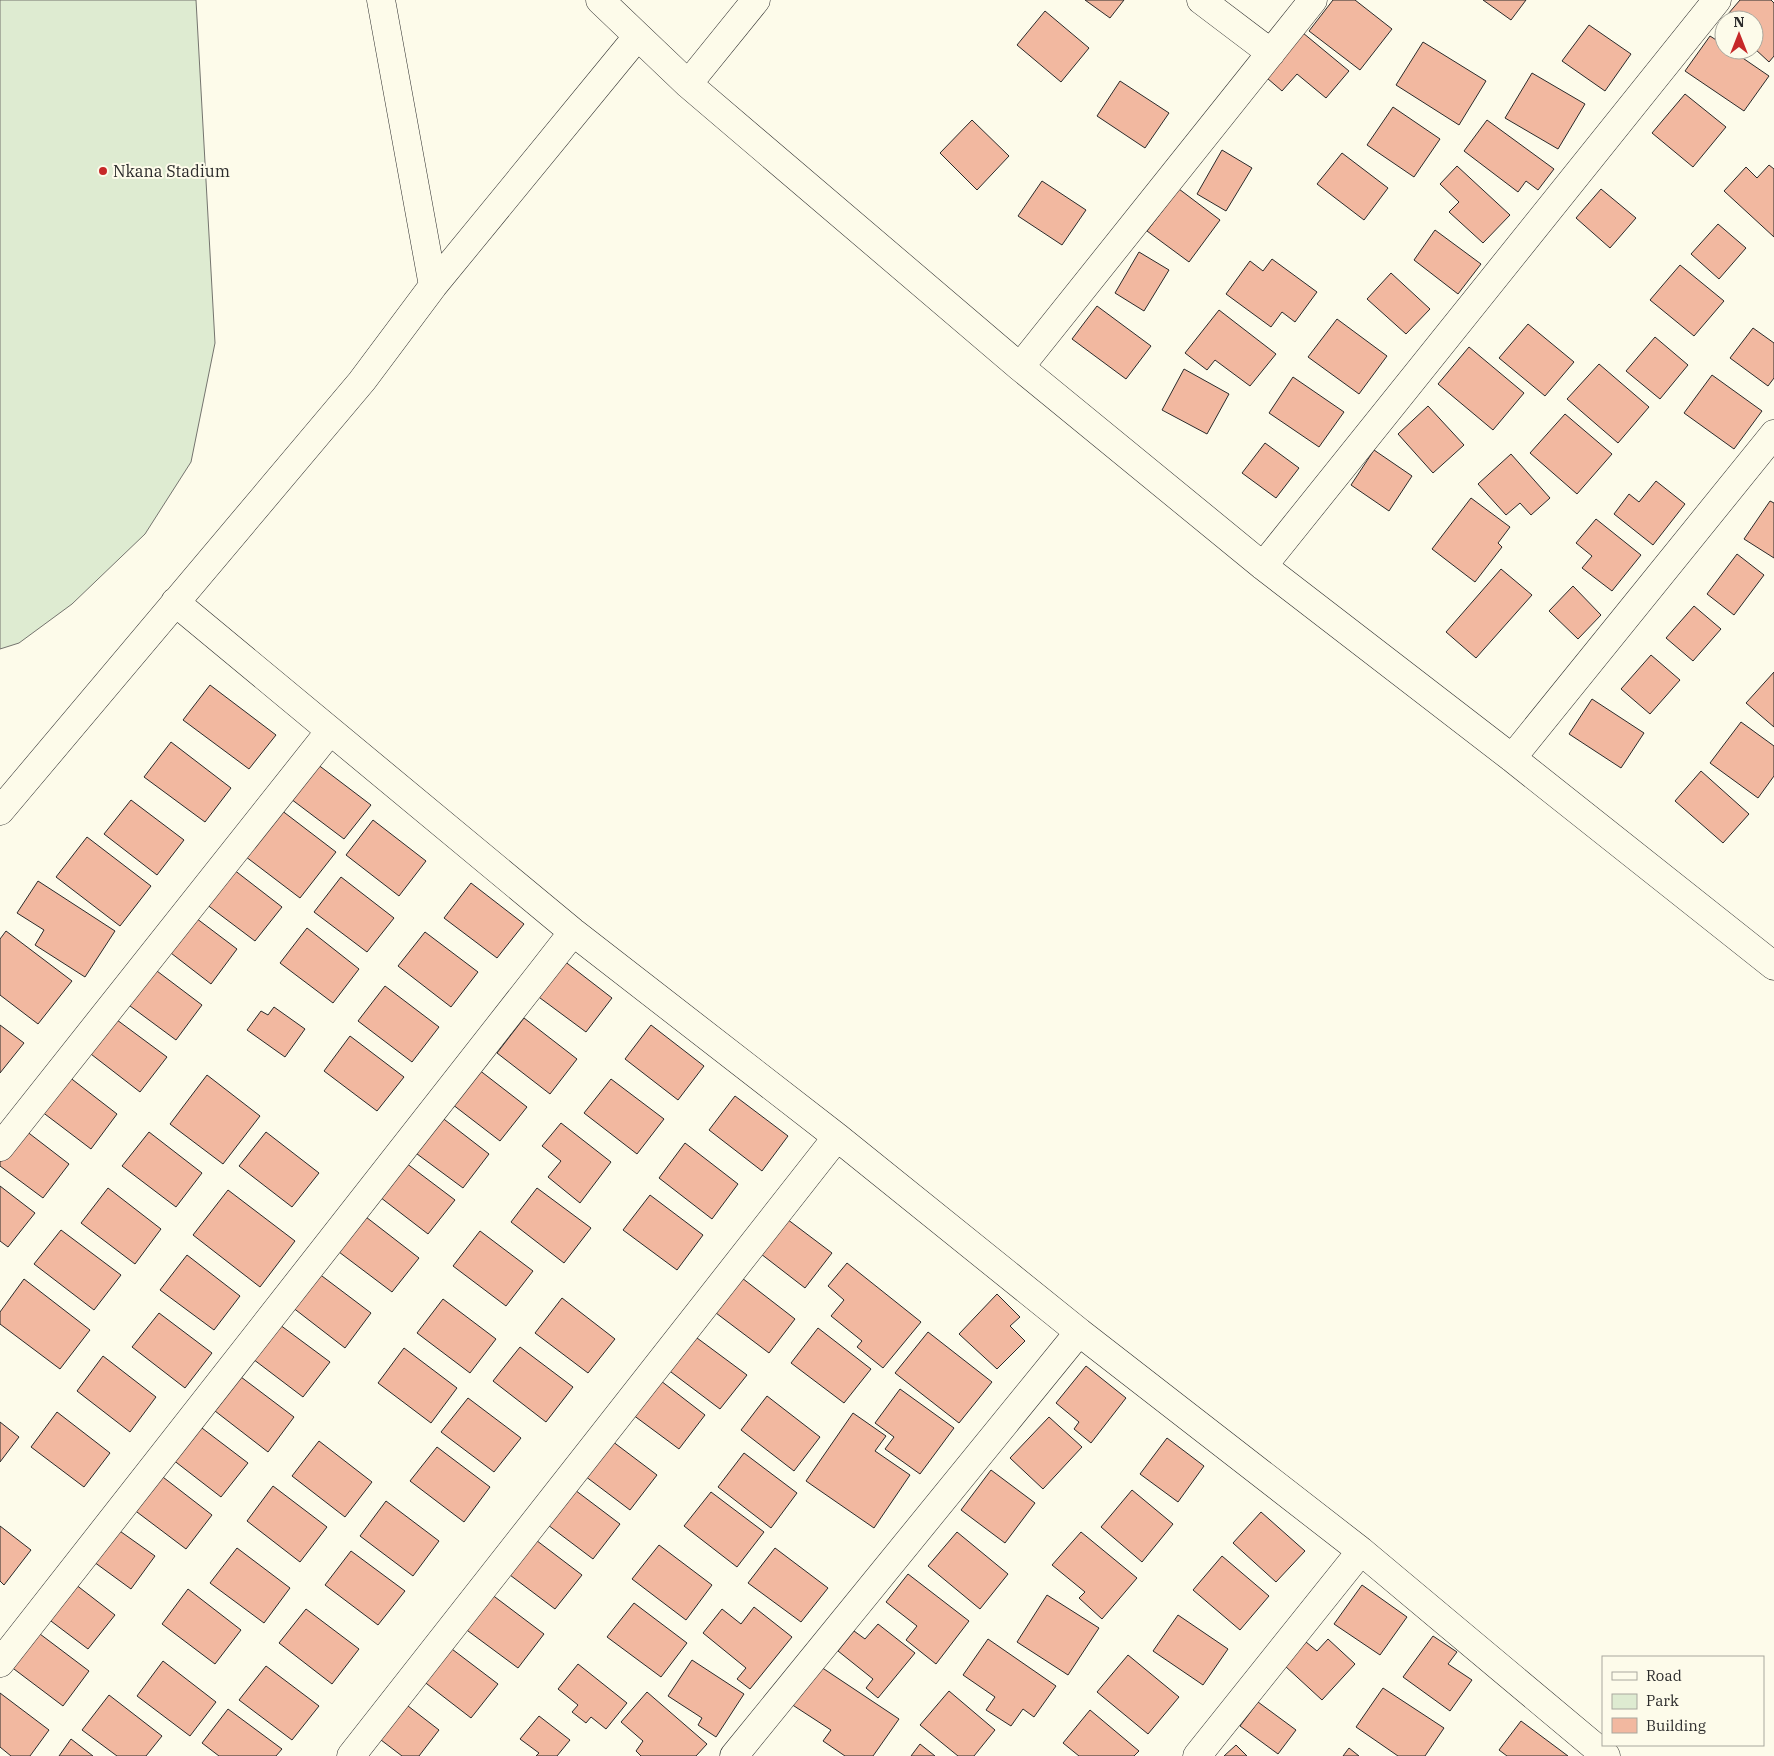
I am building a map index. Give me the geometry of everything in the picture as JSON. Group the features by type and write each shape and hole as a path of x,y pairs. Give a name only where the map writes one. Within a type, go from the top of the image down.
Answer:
{"street":[{"path":"381,0 433,286"},
{"path":"600,0 688,84 1020,368 1263,566 1512,758 1774,966"},
{"path":"688,84 756,0"},
{"path":"1201,0 1271,53"},
{"path":"1020,368 1313,0"},
{"path":"1263,566 1717,0"},
{"path":"0,811 362,381 433,286 638,37"},
{"path":"1512,758 1774,434"},
{"path":"175,602 573,932 837,1137 1079,1332 1361,1551 1606,1756"},
{"path":"0,1148 330,731"},
{"path":"0,1663 573,932"},
{"path":"350,1756 837,1137"},
{"path":"734,1756 1079,1332"},
{"path":"1197,1756 1361,1551"}],"green space":[{"name":"Nkana Stadium","path":"0,0 196,0 215,343 191,462 145,534 72,604 19,643 0,649"}],"building":[{"path":"1085,0 1124,0 1110,18"},
{"path":"1333,0 1355,0 1392,29 1360,70 1309,31"},
{"path":"1483,0 1526,0 1511,20"},
{"path":"1740,0 1771,0 1774,3 1774,56 1769,62 1764,57 1764,10 1731,10"},
{"path":"1045,11 1089,48 1061,82 1017,45"},
{"path":"1589,25 1631,54 1605,91 1562,61"},
{"path":"1297,28 1349,71 1326,98 1297,74 1282,91 1260,72"},
{"path":"1710,36 1714,39 1714,60 1746,60 1769,76 1744,111 1685,71"},
{"path":"1423,42 1486,81 1459,125 1396,85"},
{"path":"1532,73 1585,104 1558,149 1505,118"},
{"path":"1120,81 1169,113 1145,148 1097,116"},
{"path":"1685,94 1726,127 1693,167 1652,133"},
{"path":"1393,107 1440,139 1414,177 1367,145"},
{"path":"972,120 1009,156 977,190 940,153"},
{"path":"1487,120 1554,169 1538,190 1526,181 1518,192 1464,151"},
{"path":"1222,150 1252,168 1226,211 1197,194"},
{"path":"1342,153 1388,188 1364,220 1317,184"},
{"path":"1769,165 1774,169 1774,237 1724,191 1746,167 1757,178"},
{"path":"1457,166 1510,215 1483,243 1449,212 1459,202 1440,184"},
{"path":"1042,181 1086,210 1062,245 1018,216"},
{"path":"1179,189 1220,220 1189,262 1147,231"},
{"path":"1601,189 1636,218 1610,248 1576,218"},
{"path":"1718,224 1746,248 1719,279 1691,254"},
{"path":"1435,230 1481,264 1458,294 1414,260"},
{"path":"1139,252 1169,270 1144,311 1115,293"},
{"path":"1272,259 1317,292 1295,322 1282,312 1271,327 1226,294 1250,261 1263,271"},
{"path":"1680,265 1724,301 1694,336 1650,300"},
{"path":"1391,273 1430,309 1406,334 1367,299"},
{"path":"1097,306 1151,346 1126,379 1072,339"},
{"path":"1219,310 1276,354 1250,386 1215,360 1207,370 1185,353"},
{"path":"1337,319 1387,356 1359,394 1308,357"},
{"path":"1528,324 1574,362 1545,396 1499,358"},
{"path":"1753,328 1774,343 1774,378 1768,386 1730,358"},
{"path":"1655,337 1688,365 1660,399 1626,371"},
{"path":"1469,347 1524,393 1493,430 1438,384"},
{"path":"1599,364 1649,407 1618,443 1567,399"},
{"path":"1184,369 1229,394 1207,434 1162,410"},
{"path":"1712,375 1762,411 1734,449 1684,413"},
{"path":"1293,377 1344,412 1319,447 1269,413"},
{"path":"1428,406 1464,445 1433,473 1398,434"},
{"path":"1565,414 1612,454 1577,494 1530,453"},
{"path":"1265,443 1299,468 1276,498 1242,473"},
{"path":"1374,450 1412,476 1389,511 1351,485"},
{"path":"1511,454 1550,498 1531,515 1520,503 1506,515 1478,484"},
{"path":"1656,481 1685,504 1653,545 1614,514 1629,494 1639,502"},
{"path":"1471,498 1510,527 1498,543 1502,547 1475,582 1432,549"},
{"path":"1770,501 1774,503 1774,558 1744,539"},
{"path":"1596,519 1641,555 1612,591 1582,568 1592,556 1576,543"},
{"path":"1737,554 1764,575 1734,615 1707,594"},
{"path":"1501,569 1532,595 1476,658 1446,632"},
{"path":"1573,586 1601,615 1578,639 1549,611"},
{"path":"1694,606 1721,629 1693,661 1666,638"},
{"path":"1651,655 1680,680 1650,714 1621,689"},
{"path":"1774,672 1774,727 1746,703"},
{"path":"210,685 276,735 249,769 183,720"},
{"path":"1592,699 1644,733 1621,768 1569,734"},
{"path":"1741,722 1774,746 1774,776 1758,798 1710,763"},
{"path":"171,742 231,788 205,822 144,777"},
{"path":"317,764 371,805 344,839 291,799"},
{"path":"1701,771 1749,814 1723,843 1675,801"},
{"path":"131,800 184,840 157,875 104,834"},
{"path":"268,800 336,852 300,898 233,847"},
{"path":"373,820 426,861 399,896 346,855"},
{"path":"87,837 151,886 120,926 56,877"},
{"path":"229,866 282,907 255,941 202,901"},
{"path":"341,877 394,918 367,952 314,912"},
{"path":"38,881 115,931 85,977 35,945 44,930 17,913"},
{"path":"471,883 524,924 497,958 444,918"},
{"path":"184,909 237,949 211,984 158,943"},
{"path":"307,928 359,969 333,1003 280,963"},
{"path":"6,931 72,981 38,1024 0,995 0,939"},
{"path":"425,932 478,972 451,1007 398,966"},
{"path":"559,957 612,998 586,1032 532,992"},
{"path":"149,965 202,1005 176,1040 122,1000"},
{"path":"385,986 439,1027 412,1062 358,1021"},
{"path":"274,1007 305,1029 285,1057 247,1030 261,1011 268,1015"},
{"path":"113,1017 167,1057 140,1092 87,1051"},
{"path":"524,1018 577,1059 550,1094 497,1053"},
{"path":"0,1025 24,1043 0,1073"},
{"path":"651,1025 704,1066 678,1100 625,1059"},
{"path":"350,1036 404,1077 377,1111 324,1071"},
{"path":"474,1066 527,1107 500,1141 448,1101"},
{"path":"64,1073 117,1114 91,1149 37,1108"},
{"path":"207,1075 260,1116 223,1164 170,1124"},
{"path":"611,1079 664,1119 637,1154 584,1113"},
{"path":"735,1096 788,1136 762,1171 709,1130"},
{"path":"436,1113 489,1154 463,1188 409,1148"},
{"path":"561,1123 611,1162 580,1203 548,1177 561,1161 542,1146"},
{"path":"17,1124 69,1164 43,1198 0,1166 0,1145"},
{"path":"149,1132 202,1173 176,1207 122,1166"},
{"path":"266,1132 319,1173 292,1207 239,1166"},
{"path":"685,1143 738,1184 712,1219 659,1178"},
{"path":"402,1160 455,1200 428,1234 376,1194"},
{"path":"0,1186 35,1213 8,1247 0,1241"},
{"path":"108,1188 161,1229 135,1264 81,1223"},
{"path":"537,1188 591,1228 564,1263 511,1222"},
{"path":"228,1190 295,1241 260,1287 193,1235"},
{"path":"650,1195 703,1235 677,1270 623,1230"},
{"path":"779,1213 832,1253 805,1288 752,1247"},
{"path":"366,1217 419,1258 392,1292 339,1252"},
{"path":"61,1230 121,1275 94,1310 34,1264"},
{"path":"480,1231 533,1271 506,1306 453,1266"},
{"path":"187,1255 240,1296 214,1330 160,1290"},
{"path":"847,1263 921,1322 883,1368 857,1347 862,1341 831,1316 844,1300 828,1286"},
{"path":"318,1273 371,1313 345,1348 292,1307"},
{"path":"742,1278 795,1319 769,1353 716,1313"},
{"path":"24,1279 90,1330 60,1369 0,1324 0,1312"},
{"path":"997,1294 1020,1317 1010,1326 1025,1341 997,1369 959,1334"},
{"path":"562,1298 615,1339 588,1373 535,1333"},
{"path":"443,1299 496,1339 470,1373 417,1333"},
{"path":"159,1313 212,1353 185,1388 132,1347"},
{"path":"276,1322 330,1362 303,1397 249,1356"},
{"path":"818,1328 871,1369 844,1403 791,1363"},
{"path":"928,1332 992,1382 959,1423 895,1373"},
{"path":"693,1335 747,1375 720,1409 667,1369"},
{"path":"520,1347 573,1387 546,1422 493,1381"},
{"path":"404,1348 457,1388 431,1423 378,1383"},
{"path":"103,1356 156,1397 130,1432 77,1391"},
{"path":"1086,1366 1126,1398 1091,1443 1074,1429 1079,1422 1056,1403"},
{"path":"652,1374 705,1415 679,1449 625,1409"},
{"path":"241,1377 294,1417 268,1452 215,1411"},
{"path":"900,1389 954,1428 920,1474 885,1449 894,1437 875,1423"},
{"path":"767,1396 820,1437 794,1471 741,1430"},
{"path":"468,1398 521,1438 494,1472 441,1432"},
{"path":"57,1412 110,1453 84,1487 31,1447"},
{"path":"853,1413 886,1436 875,1451 910,1475 874,1528 806,1481"},
{"path":"1049,1417 1082,1447 1043,1489 1010,1458"},
{"path":"0,1422 19,1437 0,1462"},
{"path":"194,1422 248,1463 221,1497 168,1456"},
{"path":"604,1435 657,1475 630,1510 577,1470"},
{"path":"1167,1438 1204,1466 1178,1502 1140,1474"},
{"path":"319,1441 372,1482 345,1517 292,1476"},
{"path":"437,1447 490,1487 464,1522 410,1481"},
{"path":"744,1453 797,1493 771,1528 718,1487"},
{"path":"991,1470 1035,1503 1005,1543 961,1510"},
{"path":"159,1474 212,1515 186,1549 133,1509"},
{"path":"567,1484 620,1524 593,1559 540,1519"},
{"path":"273,1486 327,1527 300,1562 247,1521"},
{"path":"1132,1490 1173,1524 1142,1562 1101,1527"},
{"path":"711,1492 764,1532 737,1567 684,1526"},
{"path":"386,1501 439,1541 413,1576 360,1536"},
{"path":"1261,1512 1305,1551 1276,1582 1233,1543"},
{"path":"0,1526 31,1550 4,1585 0,1581"},
{"path":"117,1529 155,1556 131,1589 94,1562"},
{"path":"957,1532 1008,1574 980,1609 928,1566"},
{"path":"1081,1532 1137,1578 1102,1619 1079,1598 1085,1592 1052,1565"},
{"path":"528,1534 582,1575 555,1609 502,1569"},
{"path":"659,1545 712,1585 686,1620 632,1579"},
{"path":"237,1548 290,1588 264,1623 210,1583"},
{"path":"775,1548 828,1588 801,1622 748,1583"},
{"path":"351,1551 405,1591 378,1625 325,1585"},
{"path":"1222,1556 1269,1596 1240,1630 1193,1590"},
{"path":"62,1574 115,1615 88,1649 35,1609"},
{"path":"908,1574 969,1621 936,1664 906,1640 917,1626 886,1602"},
{"path":"1362,1585 1407,1617 1380,1655 1334,1624"},
{"path":"188,1589 241,1630 215,1664 162,1624"},
{"path":"491,1594 544,1634 518,1668 464,1628"},
{"path":"1047,1595 1099,1628 1068,1675 1017,1642"},
{"path":"634,1603 687,1643 661,1677 607,1637"},
{"path":"754,1607 792,1637 750,1689 737,1679 746,1668 703,1633 722,1609 741,1624"},
{"path":"306,1609 359,1649 332,1684 279,1643"},
{"path":"1178,1615 1228,1649 1203,1685 1153,1651"},
{"path":"878,1624 915,1653 878,1698 866,1688 873,1679 838,1651 854,1631 865,1639"},
{"path":"36,1631 89,1671 63,1706 10,1666"},
{"path":"1433,1636 1457,1652 1448,1664 1472,1680 1450,1711 1403,1677"},
{"path":"988,1639 1056,1686 1034,1717 1023,1709 1011,1726 986,1710 995,1697 963,1675"},
{"path":"1328,1639 1355,1664 1322,1700 1285,1666 1306,1642 1317,1651"},
{"path":"444,1643 498,1684 471,1718 418,1677"},
{"path":"1128,1655 1179,1697 1148,1734 1097,1692"},
{"path":"692,1660 744,1694 716,1737 698,1725 702,1718 668,1696"},
{"path":"163,1661 216,1702 190,1736 137,1696"},
{"path":"578,1664 627,1703 606,1729 591,1717 586,1723 572,1712 578,1705 558,1689"},
{"path":"818,1665 899,1719 873,1756 845,1756 823,1741 831,1730 791,1704"},
{"path":"266,1666 319,1706 292,1740 239,1700"},
{"path":"1383,1688 1444,1728 1425,1756 1398,1756 1356,1727"},
{"path":"386,1689 439,1730 419,1756 402,1756 360,1724"},
{"path":"949,1691 995,1730 974,1756 958,1756 920,1725"},
{"path":"647,1692 707,1744 696,1756 641,1756 636,1751 643,1741 621,1722"},
{"path":"0,1693 49,1730 30,1756 11,1756 0,1747"},
{"path":"109,1695 162,1736 146,1756 117,1756 82,1730"},
{"path":"1258,1702 1296,1730 1278,1754 1240,1726"},
{"path":"228,1709 282,1749 276,1756 219,1756 202,1743"},
{"path":"1090,1710 1139,1751 1134,1756 1079,1756 1063,1743"},
{"path":"539,1716 570,1740 557,1756 536,1756 539,1753 520,1739"},
{"path":"1521,1721 1568,1756 1507,1756 1499,1750"},
{"path":"71,1739 93,1756 59,1756"},
{"path":"920,1744 935,1756 911,1756"},
{"path":"1236,1745 1247,1756 1224,1756"},
{"path":"1349,1748 1359,1756 1343,1756"}],"place":[{"name":"Nkana Stadium","path":"103,171"}]}
